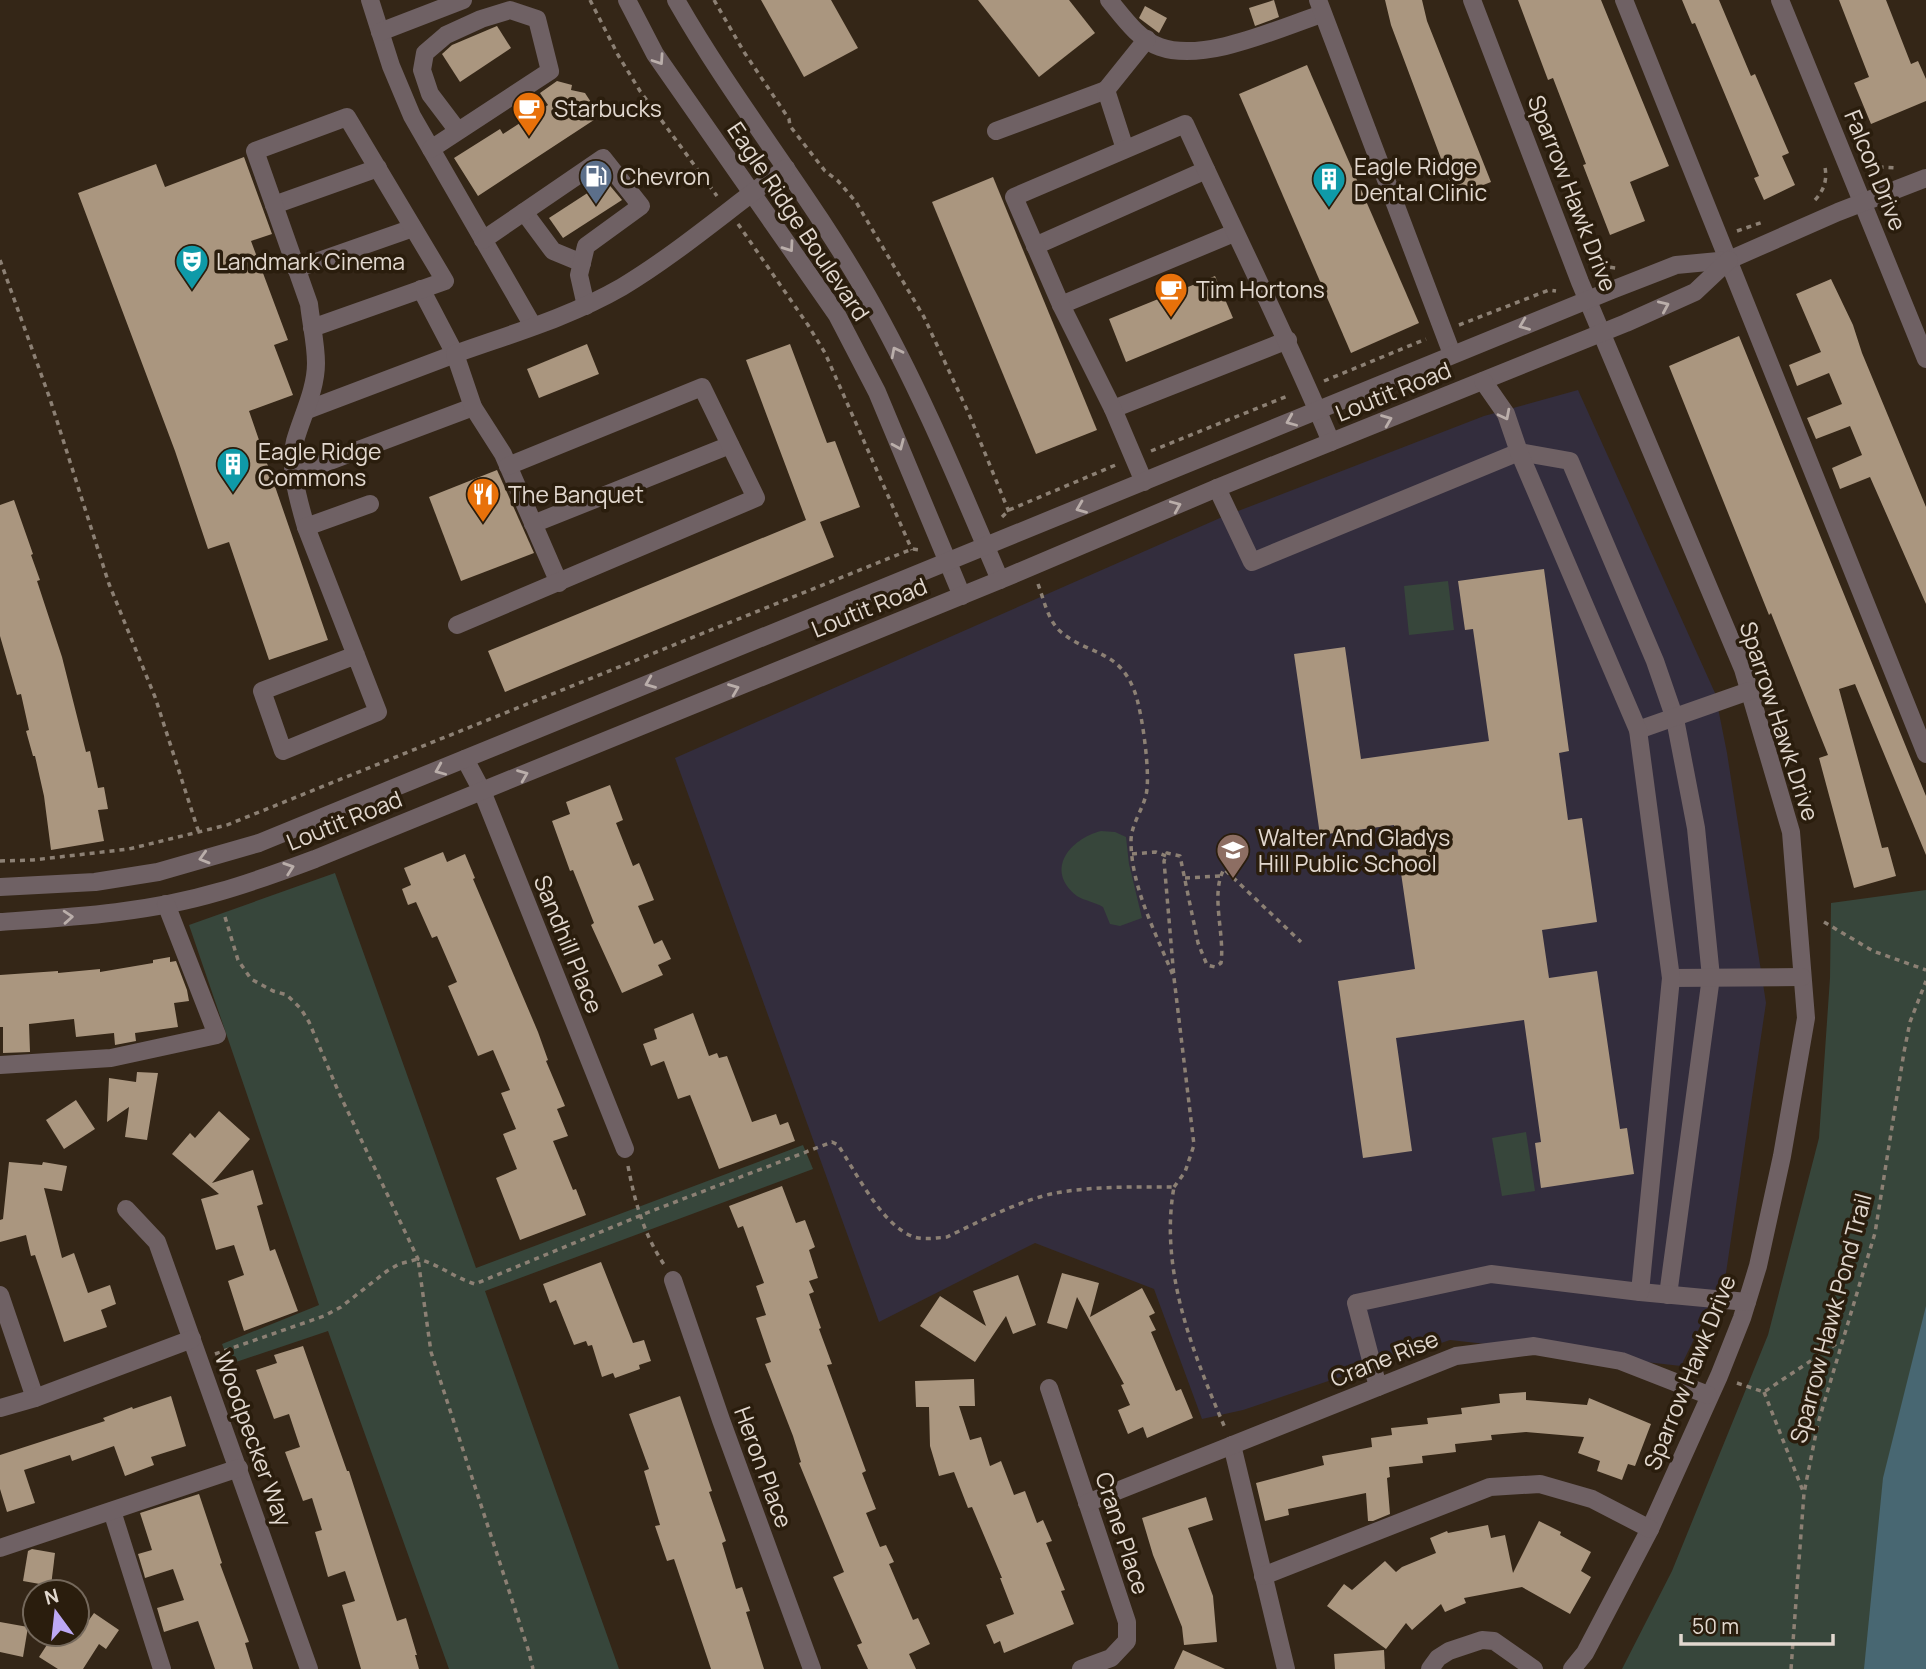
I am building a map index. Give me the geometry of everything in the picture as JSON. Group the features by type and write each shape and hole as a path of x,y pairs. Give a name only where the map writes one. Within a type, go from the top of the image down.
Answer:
{"street":[{"path":"370,0 412,116 533,326"},
{"path":"380,32 463,0"},
{"name":"Eagle Ridge Boulevard","path":"627,0 655,54 837,315 877,391 962,596"},
{"name":"Eagle Ridge Boulevard","path":"676,0 705,52 786,168 867,295 922,403 1000,580"},
{"path":"1110,0 1134,31 1160,47 1195,52 1237,42 1320,7 1452,354"},
{"name":"Sparrow Hawk Drive","path":"1472,0 1588,300 1742,668 1791,832 1806,1018 1779,1168 1758,1266 1747,1302 1719,1376 1650,1529 1585,1653 1572,1669"},
{"path":"1624,0 1926,754"},
{"name":"Falcon Drive","path":"1780,0 1925,351"},
{"path":"431,149 550,71 537,19 510,10 481,19 446,35 425,53 422,70 430,93 458,131"},
{"path":"996,131 1106,90 1147,39"},
{"path":"1106,90 1125,149"},
{"path":"312,328 445,281 347,117 255,151 309,304 312,328 316,364 307,410 294,444 295,488 306,527 356,655 377,712 283,751 262,691 356,655"},
{"path":"1144,482 1014,197 1185,124 1234,233 1287,340 1331,442"},
{"path":"483,240 603,158 641,206 586,246 579,275 586,306"},
{"path":"274,205 378,168"},
{"path":"307,410 586,306 652,267 786,168"},
{"path":"1035,246 1206,170"},
{"name":"Loutit Road","path":"0,887 95,882 158,872 259,843 1452,354 1676,265 1729,260 1926,178"},
{"path":"524,212 553,251 582,263"},
{"path":"296,269 413,228"},
{"path":"1061,305 1234,233"},
{"name":"Loutit Road","path":"0,922 100,915 166,904 217,892 303,863 1602,333 1695,292 1729,260"},
{"path":"421,289 455,354 473,407 508,466 559,583"},
{"path":"1113,409 1287,340"},
{"path":"1483,381 1506,414 1519,452 1638,730 1671,978 1640,1292"},
{"path":"457,625 756,498 702,387 508,466"},
{"path":"295,474 473,407"},
{"path":"533,524 730,445"},
{"path":"1217,488 1252,562 1519,452 1570,461 1656,661 1675,719 1696,828 1712,977 1668,1295"},
{"path":"306,527 370,504"},
{"path":"1638,730 1749,691"},
{"name":"Sandhill Place","path":"466,759 482,792 625,1149"},
{"path":"0,1065 111,1058 217,1035 166,904"},
{"path":"1671,978 1802,977"},
{"path":"126,1209 157,1242 192,1339"},
{"path":"1378,1387 1356,1303 1491,1274 1747,1302"},
{"name":"Heron Place","path":"673,1280 812,1669"},
{"path":"0,1295 36,1398"},
{"name":"Woodpecker Way","path":"0,1408 36,1398 192,1339 309,1669"},
{"name":"Crane Rise","path":"1087,1503 1456,1356 1534,1346 1621,1361 1709,1395"},
{"name":"Crane Place","path":"1049,1388 1126,1622 1127,1641 1111,1658 1081,1669"},
{"path":"1232,1446 1286,1669"},
{"path":"0,1548 239,1468"},
{"path":"1264,1576 1490,1487 1540,1484 1592,1499 1650,1529"},
{"path":"112,1511 162,1669"},
{"path":"1430,1669 1438,1658 1449,1651 1482,1640 1494,1641 1534,1669"}],"path":[{"path":"590,0 640,92 705,180"},
{"path":"714,0 744,52 789,119 790,126 825,171 838,181 856,202 924,317 1009,510"},
{"path":"741,228 825,353 912,549 918,553"},
{"path":"0,260 38,364 109,584 163,720 199,833"},
{"path":"1147,452 1294,393"},
{"path":"1004,516 1009,510 1119,464"},
{"path":"0,861 106,853 199,833 255,816 912,549"},
{"path":"1036,578 1052,621 1061,633 1103,653 1117,663 1135,690 1147,786 1146,797 1131,838 1132,854 1142,898 1174,978"},
{"path":"1132,854 1156,852 1166,856"},
{"path":"1232,1446 1178,1299 1170,1235 1174,1187 1185,1172 1194,1145 1174,978 1164,861 1167,853 1180,856 1200,954 1207,965 1215,967 1221,963 1223,950 1218,884 1224,869 1301,942"},
{"path":"1185,878 1220,876"},
{"path":"225,917 238,960 251,979 287,995 309,1022 339,1093 418,1259 431,1352 533,1669"},
{"path":"1824,922 1873,951 1926,970"},
{"name":"Sparrow Hawk Pond Trail","path":"1791,1669 1804,1493 1818,1423 1875,1233 1903,1052 1910,1022 1926,981"},
{"path":"200,1360 324,1317 399,1264 418,1259 430,1262 475,1284 831,1142 838,1145 883,1213 897,1227 915,1237 947,1237 1033,1200 1056,1193 1128,1187 1174,1187"},
{"path":"625,1149 639,1217 652,1246 673,1280"},
{"path":"1763,1392 1841,1341"},
{"path":"1719,1376 1763,1392 1804,1493"}],"shaded area":[{"name":"Walter And Gladys Hill Public School","path":"1578,390 1715,693 1727,753 1766,1003 1726,1273 1681,1366 1450,1340 1243,1410 1202,1419 1154,1289 1035,1243 879,1322 675,758 1220,518 1484,416"}],"green space":[{"path":"1448,581 1454,630 1409,635 1404,586"},
{"path":"1101,831 1115,832 1126,837 1129,864 1142,918 1120,926 1110,924 1103,907 1077,896 1062,876 1062,866 1071,848"},
{"path":"335,873 476,1268 803,1145 813,1169 485,1291 619,1669 449,1669 328,1331 230,1364 222,1344 319,1305 189,925"},
{"path":"1926,890 1926,1669 1622,1669 1672,1571 1768,1335 1819,1138 1830,978 1831,903"},
{"path":"1526,1132 1535,1191 1502,1196 1492,1138"}],"water":[{"path":"1926,1306 1926,1669 1864,1669 1883,1478"}],"building":[{"path":"761,0 831,0 858,48 804,77"},
{"path":"978,0 1069,0 1095,33 1039,77"},
{"path":"1274,0 1279,17 1255,26 1249,8"},
{"path":"1385,0 1422,0 1427,21 1491,182 1455,196 1391,25"},
{"path":"1518,0 1601,0 1669,166 1630,182 1645,221 1610,235 1553,78 1548,80"},
{"path":"1682,0 1719,0 1751,76 1755,74 1789,153 1782,156 1795,185 1764,200 1754,178 1759,176 1695,23 1692,24"},
{"path":"1839,0 1886,0 1911,64 1918,61 1926,79 1926,101 1871,124 1854,83 1869,77"},
{"path":"1145,6 1167,18 1159,33 1139,18"},
{"path":"497,26 511,48 460,82 442,54 452,45"},
{"name":"Eagle Ridge Dental Clinic","path":"1307,65 1419,323 1351,353 1239,94"},
{"path":"557,81 572,85 571,90 585,93 600,116 478,196 454,158 500,129 503,134 548,105 540,93"},
{"name":"Landmark Cinema","path":"244,157 272,234 251,241 288,340 274,345 293,395 249,411 328,640 269,660 229,542 208,549 175,451 78,193 156,164 165,187"},
{"path":"993,177 1097,430 1036,454 932,202"},
{"path":"606,181 622,200 563,238 549,218"},
{"name":"Tim Hortons","path":"1215,276 1233,318 1126,362 1109,319"},
{"path":"1831,279 1853,325 1926,507 1926,604 1870,477 1840,489 1832,468 1862,455 1850,426 1816,439 1807,418 1842,404 1829,373 1797,386 1789,365 1821,352 1796,294"},
{"path":"1739,336 1926,796 1926,855 1855,684 1839,689 1882,848 1888,847 1896,876 1854,888 1819,758 1828,755 1669,366"},
{"path":"587,344 599,374 539,398 527,369"},
{"path":"790,344 827,443 835,441 860,507 820,522 834,557 505,692 488,651 806,520 746,360"},
{"name":"The Banquet","path":"497,470 534,553 461,581 429,497"},
{"path":"14,500 33,554 31,555 40,580 37,581 62,657 86,752 90,751 98,788 104,787 108,809 98,810 104,841 51,850 44,796 26,731 29,730 21,694 17,695 0,636 0,505"},
{"name":"Walter And Gladys Hill Public School","path":"1544,569 1569,751 1559,753 1568,820 1582,818 1597,922 1542,930 1549,978 1597,971 1620,1129 1627,1128 1634,1174 1541,1188 1535,1143 1541,1142 1524,1020 1396,1038 1412,1151 1363,1158 1338,981 1415,969 1394,825 1320,835 1294,654 1345,647 1361,759 1489,741 1473,629 1465,630 1458,581"},
{"path":"610,785 623,820 616,823 633,866 639,863 654,900 638,906 654,944 662,940 671,959 658,965 663,975 622,993 591,925 594,923 573,870 570,871 552,821 570,814 566,802"},
{"path":"443,852 447,862 465,854 538,1032 548,1060 546,1061 565,1106 557,1109 568,1136 553,1141 586,1215 520,1240 496,1178 517,1169 503,1134 516,1129 501,1093 510,1090 493,1050 478,1056 448,986 457,982 437,936 432,938 416,902 408,905 402,889 411,885 404,868"},
{"path":"170,957 170,962 176,961 189,1001 174,1003 178,1027 135,1033 136,1041 115,1045 114,1033 76,1037 74,1019 29,1024 30,1052 3,1053 0,975 100,969 100,972 153,963 153,960"},
{"path":"693,1013 709,1056 717,1053 719,1058 727,1056 752,1122 776,1114 780,1125 788,1122 795,1141 719,1169 690,1095 678,1099 664,1061 651,1066 643,1044 657,1039 654,1029"},
{"path":"137,1072 158,1073 147,1140 125,1137 129,1107 107,1122 109,1078 136,1082"},
{"path":"76,1100 95,1129 64,1149 46,1120"},
{"path":"219,1111 250,1139 212,1183 253,1170 263,1204 257,1206 270,1251 275,1249 298,1311 244,1331 228,1281 244,1275 234,1245 216,1250 201,1199 219,1194 172,1154 190,1133 195,1138"},
{"path":"9,1162 42,1165 43,1162 67,1166 62,1191 44,1188 62,1258 74,1253 88,1293 110,1285 116,1304 101,1310 107,1327 64,1342 35,1255 31,1256 26,1235 0,1242 0,1220 3,1219"},
{"path":"782,1186 796,1223 805,1220 815,1247 809,1250 818,1278 809,1281 814,1292 809,1294 832,1364 827,1365 866,1471 862,1473 876,1509 866,1513 880,1547 886,1545 894,1562 889,1564 913,1620 918,1618 930,1644 909,1654 916,1669 868,1669 857,1645 862,1643 833,1577 844,1572 799,1463 801,1462 793,1436 765,1364 771,1362 756,1318 766,1315 756,1286 764,1283 743,1226 738,1228 729,1206"},
{"path":"601,1262 633,1343 644,1340 651,1361 639,1365 640,1369 615,1378 613,1373 602,1377 592,1345 588,1346 586,1341 574,1345 556,1300 550,1303 543,1284"},
{"path":"1062,1273 1099,1283 1090,1317 1142,1288 1155,1313 1149,1316 1156,1330 1151,1332 1176,1391 1181,1389 1193,1418 1147,1438 1143,1427 1128,1434 1118,1410 1130,1405 1121,1385 1124,1384 1077,1297 1067,1329 1047,1323"},
{"path":"1018,1275 1036,1325 1013,1334 1006,1316 975,1362 920,1326 940,1296 986,1326 973,1291"},
{"path":"303,1346 349,1471 397,1621 406,1618 419,1669 361,1669 342,1605 355,1601 345,1571 328,1577 315,1532 322,1530 312,1498 303,1501 285,1452 300,1447 289,1414 274,1419 256,1370 277,1363 274,1355"},
{"path":"974,1379 975,1406 959,1406 970,1440 981,1437 990,1466 1001,1461 1014,1495 1025,1491 1037,1523 1043,1520 1052,1541 1046,1543 1065,1590 1061,1591 1074,1624 1004,1653 1000,1641 994,1644 986,1625 1014,1614 1002,1578 954,1472 939,1476 930,1446 929,1407 916,1407 915,1381"},
{"path":"1526,1392 1526,1400 1587,1405 1589,1398 1651,1424 1635,1466 1628,1464 1622,1480 1597,1471 1600,1461 1578,1453 1584,1437 1526,1432 1491,1435 1492,1440 1455,1444 1456,1452 1422,1456 1423,1463 1389,1467 1390,1477 1387,1478 1390,1514 1373,1521 1368,1521 1366,1493 1288,1509 1289,1515 1265,1521 1256,1483 1324,1465 1322,1456 1372,1447 1371,1438 1392,1435 1391,1428 1428,1424 1427,1418 1462,1414 1461,1408 1500,1403 1499,1394"},
{"path":"171,1396 186,1446 151,1457 154,1465 125,1476 114,1446 72,1461 70,1455 24,1470 35,1503 7,1512 0,1489 0,1455 105,1421 103,1418 132,1407 133,1409"},
{"path":"680,1396 712,1491 709,1492 726,1541 722,1543 736,1589 742,1587 750,1611 746,1612 764,1669 711,1669 674,1559 667,1561 655,1526 660,1525 644,1471 649,1469 629,1414"},
{"path":"199,1494 222,1563 220,1564 249,1642 245,1643 253,1669 215,1669 198,1621 164,1632 157,1608 184,1600 173,1569 145,1578 138,1554 152,1550 140,1513"},
{"path":"1206,1497 1213,1520 1188,1528 1213,1596 1217,1642 1184,1645 1182,1627 1153,1555 1142,1518"},
{"path":"1539,1521 1591,1552 1581,1571 1591,1577 1570,1614 1522,1587 1464,1598 1466,1603 1445,1612 1441,1604 1412,1630 1406,1623 1386,1649 1327,1606 1344,1584 1352,1590 1385,1561 1396,1572 1436,1553 1430,1538 1447,1531 1448,1533 1488,1525 1491,1538 1505,1535 1513,1573"},
{"path":"32,1549 55,1553 52,1578 24,1578 28,1551"},
{"path":"94,1613 119,1630 106,1649 99,1644 83,1669 58,1669 39,1657 45,1648 91,1648 91,1617"},
{"path":"0,1622 21,1626 23,1657 0,1652"},
{"path":"1183,1650 1225,1669 1174,1669"},
{"path":"1384,1650 1385,1669 1335,1669 1334,1654"}],"place":[{"name":"Starbucks","path":"529,138"},
{"name":"Chevron","path":"596,206"},
{"name":"Eagle Ridge Dental Clinic","path":"1329,209"},
{"name":"Landmark Cinema","path":"192,291"},
{"name":"Tim Hortons","path":"1171,319"},
{"name":"Eagle Ridge Commons","path":"233,494"},
{"name":"The Banquet","path":"483,524"},
{"name":"Walter And Gladys Hill Public School","path":"1233,880"}]}
